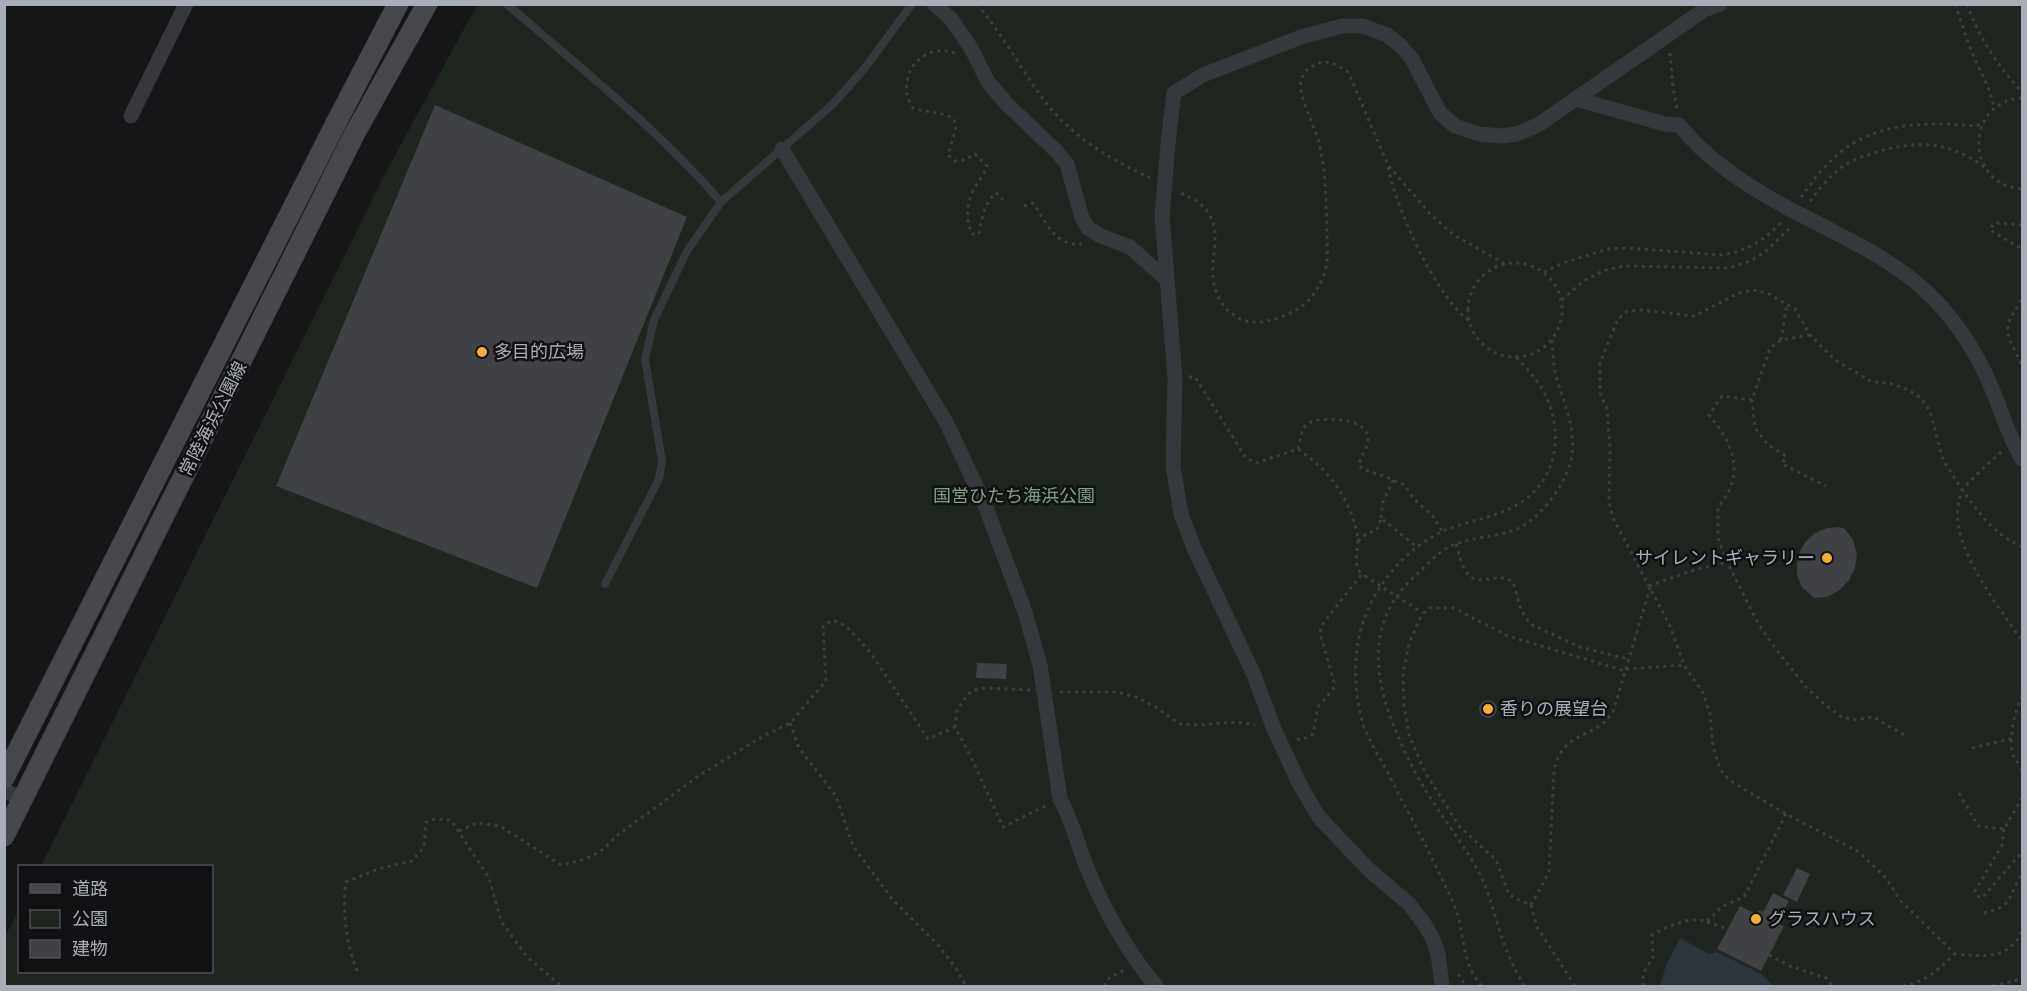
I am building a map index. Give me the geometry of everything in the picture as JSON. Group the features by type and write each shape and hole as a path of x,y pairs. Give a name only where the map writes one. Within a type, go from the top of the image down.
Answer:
{"main road":[{"name":"常陸海浜公園線","path":"4,778 398,4"},
{"name":"常陸海浜公園線","path":"4,836 14,795 355,133 427,4"}],"street":[{"path":"130,116 186,4"},
{"path":"934,4 951,19 971,48 988,82 1067,164 1082,218 1088,228 1101,236 1130,247 1166,279"},
{"path":"1442,987 1438,954 1425,925 1409,904 1367,868 1318,818 1274,729 1254,675 1194,548 1181,514 1173,466 1175,378 1162,216 1174,93 1218,69 1301,37 1342,26 1363,26 1387,35 1401,46 1412,59 1440,113 1455,126 1479,134 1517,134 1538,125 1669,33 1704,10 1720,4"},
{"path":"1576,99 1665,124 1678,125 1695,145 1746,185 1873,252 1923,287 1965,334 1983,369 2012,441 2022,459"},
{"path":"782,148 946,422 985,506 1025,612 1040,665 1060,799 1070,817 1085,862 1104,907 1156,987"}],"lane":[{"path":"507,4 658,135 690,166 721,202"},
{"path":"605,584 662,470 663,461 645,359 654,320 687,251 721,202 833,104 864,69 912,4"}],"path":[{"path":"977,4 995,26 1047,104 1092,147 1121,165 1150,178"},
{"path":"1955,4 1968,44 1986,80 1994,109"},
{"path":"1967,4 1973,21 2001,69 2022,92"},
{"path":"1669,33 1678,125"},
{"path":"976,61 945,50 928,52 916,61 908,78 907,96 913,108 926,112 942,112 954,119 956,127 948,155 955,161 964,160 975,154 987,166 973,191 968,208 967,224 972,234 979,234 990,198 996,193 1003,200"},
{"path":"1179,192 1199,202 1211,217 1216,235 1212,272 1215,291 1226,309 1243,321 1269,322 1299,310 1314,294 1325,272 1327,256 1326,178 1318,141 1300,82 1305,71 1316,64 1326,61 1337,65 1348,72 1388,165 1392,185 1423,256 1443,293 1458,313 1468,321"},
{"path":"2022,98 2015,98 1994,109 1985,119 1978,139 1979,153 1984,167 2006,186 2022,189"},
{"path":"1388,165 1431,215 1454,235 1505,264"},
{"path":"1024,206 1033,203 1051,233 1064,241 1080,245 1101,236"},
{"path":"2022,225 1998,223 1993,224 1990,230 2022,249"},
{"path":"1519,263 1544,272 1556,285 1562,300 1562,317 1558,331 1552,340 1539,351 1517,358 1500,356 1486,348 1475,336 1468,321 1468,306 1472,291 1479,279 1491,269 1505,264 1519,263"},
{"path":"2022,547 2004,537 1986,520 1962,490 1943,460 1930,411 1920,397 1889,383 1872,382 1835,360 1810,335 1795,309 1787,303 1767,292 1753,290 1739,294 1694,316 1641,310 1627,311 1618,319 1600,363 1600,393 1608,417 1609,502 1613,518 1670,626 1684,665 1703,693 1710,714 1713,747 1720,769 1729,780 1786,814 1859,852 1886,878 1901,901 1955,954 1994,956 2014,945 2022,932"},
{"path":"2022,300 2009,318 2006,331 2022,366"},
{"path":"1781,340 1787,303"},
{"path":"1810,335 1781,340 1770,348 1752,400 1755,428 1768,445 1786,456 1782,464 1826,486"},
{"path":"1524,987 1504,945 1493,908 1478,871 1414,771 1388,710 1380,682 1377,654 1386,614 1400,591 1411,579 1445,549 1456,544 1514,531 1554,497 1570,464 1572,425 1555,371 1552,340"},
{"path":"1481,987 1470,967 1457,913 1365,727 1356,688 1356,658 1360,635 1368,611 1384,582 1407,554 1442,531 1519,504 1543,482 1555,457 1553,418 1544,393 1517,358"},
{"path":"1175,378 1195,377 1246,458 1256,463 1298,449"},
{"path":"1752,400 1722,396 1709,415 1724,433 1731,447 1734,463 1728,495 1718,507 1718,538 1727,562 1759,625 1788,665 1823,703 1840,716 1853,720 1873,717 1906,736"},
{"path":"1298,449 1303,428 1311,422 1329,420 1355,422 1364,426 1368,435 1368,445 1359,466 1408,489 1415,500 1433,516 1442,531"},
{"path":"2012,441 1962,490 1956,514 1972,567 2022,641"},
{"path":"1298,449 1324,469 1346,499 1358,534 1356,566 1363,575 1423,613"},
{"path":"1358,541 1366,534 1377,530 1383,502 1393,480"},
{"path":"1381,518 1417,547"},
{"path":"1456,544 1466,572 1474,579 1504,577 1513,582 1521,610 1530,624 1580,647 1628,659"},
{"path":"1649,587 1691,571 1727,562"},
{"path":"1289,737 1302,740 1313,734 1318,707 1332,689 1334,682 1320,633 1322,625 1363,575"},
{"path":"1575,987 1537,927 1531,905 1549,872 1554,770 1557,758 1564,747 1575,738 1598,728 1612,712 1649,587"},
{"path":"1531,905 1509,895 1496,860 1459,826 1425,772 1410,738 1404,706 1403,674 1409,644 1423,613 1429,608 1454,608 1508,636 1626,670 1684,665"},
{"path":"459,831 477,823 500,826 561,865 586,859 606,848 615,837 698,777 758,739 790,723 826,681 823,627 832,620 846,626 870,652 928,739 955,727"},
{"path":"1035,691 986,688 975,690 960,702 955,727 1003,827 1051,802"},
{"path":"1053,692 1116,692 1136,697 1180,724 1198,726 1237,722 1274,729"},
{"path":"2022,696 2014,714 2013,738 2013,756 2022,769"},
{"path":"790,723 799,748 836,796 853,846 892,899 939,946 957,970 966,987"},
{"path":"1972,748 2013,738"},
{"path":"1959,793 1978,826 2004,829"},
{"path":"2022,798 2004,829 2002,845 1975,891 1977,896 1982,898 2022,852"},
{"path":"1706,922 1723,906 1744,897 1786,814"},
{"path":"357,971 350,954 343,904 346,882 378,869 412,861 424,847 426,822 435,819 451,820 489,878 501,921 527,957 561,987"},
{"path":"1984,913 2001,909 2010,899 2022,873"},
{"path":"1643,987 1643,974 1653,957 1652,935 1666,926 1699,918 1728,929"},
{"path":"1903,987 1914,985 1938,970 1955,954"},
{"path":"1769,955 1790,966 1826,978 1833,987"},
{"path":"1104,987 1110,977 1125,969"},
{"path":"1993,987 2022,979"}],"green space":[{"name":"国営ひたち海浜公園","path":"477,5 2022,5 2022,986 5,986 4,939 18,911 18,973 213,973 213,865 41,865 388,168"}],"shaded area":[{"path":"1680,938 1709,954 1717,952 1762,974 1773,986 1660,986 1666,965"}],"building":[{"name":"多目的広場","path":"435,105 687,217 537,588 276,486"},
{"name":"サイレントギャラリー","path":"1827,528 1845,529 1853,540 1857,554 1855,568 1849,580 1840,590 1827,597 1814,598 1802,587 1797,575 1800,551 1815,533"},
{"path":"977,663 1007,664 1006,679 976,678"},
{"name":"香りの展望台","path":"1488,700 1494,703 1497,709 1494,715 1488,718 1482,715 1479,709 1482,703"},
{"path":"1797,868 1810,874 1797,902 1783,895"},
{"name":"グラスハウス","path":"1773,893 1789,901 1777,923 1784,926 1761,971 1717,949 1740,906 1758,915 1758,910 1763,912"}],"place":[{"name":"多目的広場","path":"482,352"},
{"name":"サイレントギャラリー","path":"1827,558"},
{"name":"香りの展望台","path":"1488,709"},
{"name":"グラスハウス","path":"1756,919"}]}
